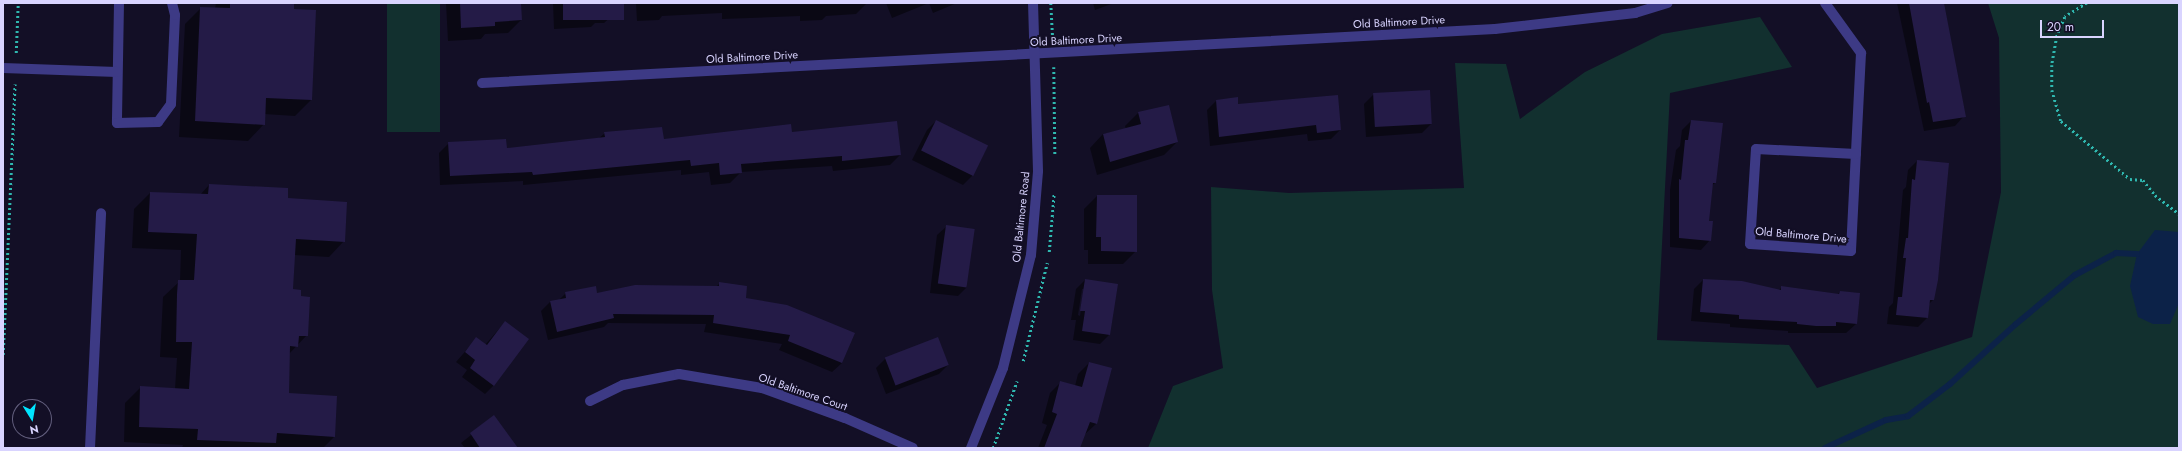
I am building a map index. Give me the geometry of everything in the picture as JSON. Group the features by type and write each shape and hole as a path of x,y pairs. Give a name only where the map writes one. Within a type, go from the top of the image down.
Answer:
{"street":[{"path":"119,3 117,123 158,122 171,104 175,15 172,3"},
{"name":"Old Baltimore Road","path":"971,448 1003,368 1031,254 1038,171 1033,3"},
{"name":"Old Baltimore Drive","path":"482,83 1035,55 1495,29 1635,13 1668,3"},
{"name":"Old Baltimore Drive","path":"1825,3 1861,53 1856,154 1851,251 1750,244 1756,149 1856,154"},
{"path":"3,68 117,72"},
{"path":"90,448 100,213"},
{"name":"Old Baltimore Court","path":"590,401 623,385 679,374 762,388 845,418 913,448"}],"path":[{"path":"3,355 18,3"},
{"path":"2087,3 2065,17 2057,36 2052,65 2052,90 2061,121 2130,179 2143,180 2156,196 2179,214"}],"green space":[{"path":"387,3 440,3 440,132 387,132"},
{"path":"1988,3 2179,3 2179,448 1148,448 1173,386 1223,368 1212,290 1211,187 1289,193 1464,188 1455,63 1506,64 1520,119 1585,72 1662,34 1760,17 1792,67 1670,93 1657,340 1789,345 1817,388 1972,337 2001,192 1999,38"}],"water":[{"path":"2155,230 2179,232 2179,303 2170,324 2153,324 2138,317 2130,286 2137,254"}],"building":[{"path":"230,3 294,3 294,9 316,10 312,100 266,98 265,125 195,121 200,7 230,8"},
{"path":"460,3 521,3 522,20 495,22 495,26 461,28"},
{"path":"563,3 624,3 624,20 563,20"},
{"path":"1909,3 1944,3 1966,117 1933,122 1929,102 1927,103"},
{"path":"1430,90 1432,124 1375,127 1373,93"},
{"path":"1338,95 1341,130 1317,133 1316,125 1219,137 1216,100 1238,97 1238,104"},
{"path":"1169,105 1178,142 1110,162 1103,134 1141,124 1138,112"},
{"path":"936,120 988,145 973,176 921,151"},
{"path":"1691,120 1723,123 1716,183 1713,183 1709,221 1713,221 1711,241 1679,238 1679,179 1681,180 1685,140 1688,140"},
{"path":"897,121 901,155 842,161 842,156 741,164 742,173 720,175 719,163 691,166 690,160 533,175 532,172 450,176 448,142 506,139 507,148 605,137 604,132 662,127 664,139 791,124 792,132"},
{"path":"1917,160 1949,163 1938,280 1934,300 1930,300 1928,318 1896,315 1898,297 1902,297 1906,258 1903,258 1906,238 1908,238 1912,179 1915,180"},
{"path":"209,184 288,188 288,198 347,202 345,242 296,239 293,289 301,290 301,296 310,297 308,336 299,336 298,347 290,346 289,393 337,396 335,437 277,433 276,443 197,440 198,429 139,427 140,386 189,389 192,342 176,342 177,294 178,280 194,280 197,234 148,232 150,192 208,194"},
{"path":"1097,195 1137,195 1137,252 1101,251 1101,237 1096,237"},
{"path":"946,225 975,229 967,287 938,283"},
{"path":"1085,279 1118,284 1110,335 1082,331 1085,311 1080,311"},
{"path":"1703,279 1742,281 1781,290 1781,286 1839,294 1840,291 1860,293 1857,324 1836,322 1836,326 1816,326 1797,324 1797,322 1739,319 1739,315 1700,312"},
{"path":"719,282 747,286 746,298 787,305 855,333 842,363 788,341 790,335 713,323 714,315 613,314 614,318 557,332 550,301 566,298 565,292 596,286 597,293 635,285 719,286"},
{"path":"505,321 529,339 494,386 470,368 475,360 465,352 476,337 487,345"},
{"path":"938,337 949,365 896,385 885,357"},
{"path":"1089,362 1112,368 1097,424 1090,422 1080,448 1044,448 1057,414 1052,412 1060,381 1082,387"},
{"path":"494,415 518,448 480,448 470,433"}],"waterway":[{"path":"1825,448 1886,420 1908,416 1950,384 2016,324 2075,275 2116,253 2137,254"}]}
